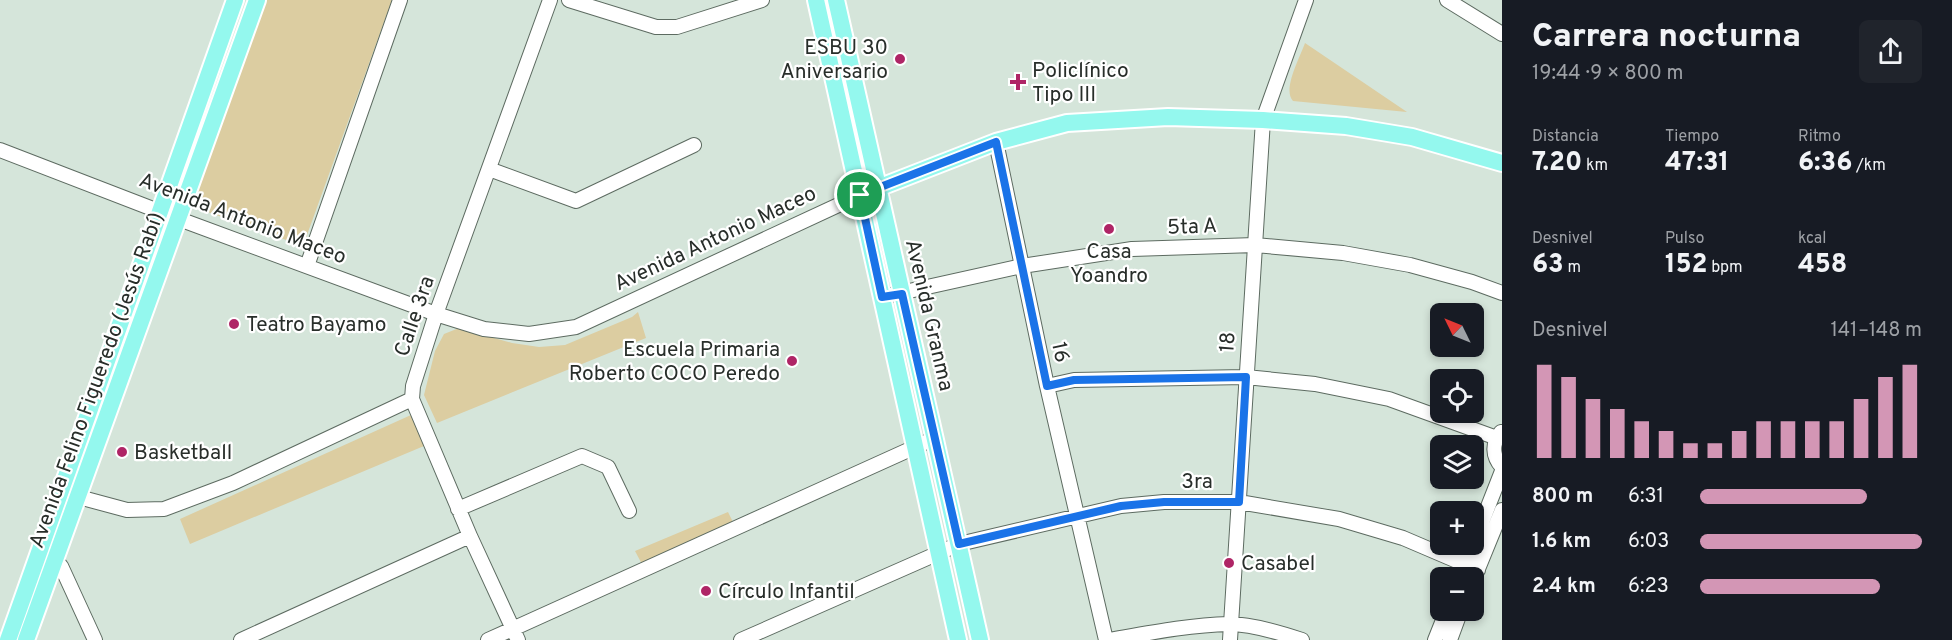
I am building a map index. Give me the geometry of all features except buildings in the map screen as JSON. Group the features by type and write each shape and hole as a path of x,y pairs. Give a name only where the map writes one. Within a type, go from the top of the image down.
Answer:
{"main road":[{"name":"Avenida Felino Figueredo (Jesús Rabí)","path":"8,640 235,0"},
{"name":"Avenida Felino Figueredo (Jesús Rabí)","path":"26,640 257,0"},
{"name":"Avenida Granma","path":"816,0 958,640"},
{"name":"Avenida Granma","path":"836,0 980,640"},
{"name":"Avenida Antonio Maceo","path":"860,195 996,142 1067,123 1168,117 1263,120 1346,126 1412,137 1502,163"}],"street":[{"path":"307,266 400,0"},
{"name":"Calle 3ra","path":"412,399 413,386 436,314 550,0"},
{"path":"569,0 656,27 677,27 762,0"},
{"name":"18","path":"1230,640 1263,120 1306,0"},
{"path":"1447,0 1502,34"},
{"name":"16","path":"996,142 1076,515 1108,640"},
{"path":"489,169 576,201 694,145"},
{"name":"Avenida Antonio Maceo","path":"0,150 178,219 436,314 484,329 529,334 576,327 860,195"},
{"name":"5ta A","path":"882,297 1022,266 1132,249 1255,245 1343,253 1410,265 1502,293"},
{"path":"1047,386 1074,380 1246,377 1315,384 1389,399 1499,435 1495,454 1502,469 1471,567"},
{"path":"60,492 127,510 164,508 233,483 412,399 470,536 516,634"},
{"path":"488,640 516,634 915,445 935,438"},
{"path":"459,509 582,456 608,467 629,512"},
{"name":"3ra","path":"741,640 939,551 1076,515 1121,506 1239,502 1339,519 1403,538 1458,567"},
{"path":"1472,567 1502,510"},
{"path":"241,640 470,536"},
{"path":"53,564 60,566 95,640"},
{"path":"1435,640 1443,621"},
{"path":"1450,640 1457,621"},
{"path":"1108,640 1170,629 1231,624 1302,640"}],"shaded area":[{"path":"261,0 392,0 303,246 188,205"},
{"path":"1305,43 1407,112 1293,101 1290,96 1291,82"},
{"path":"638,312 646,338 437,423 424,395 435,351 444,334 459,328 512,343 539,347 565,345 632,317"},
{"path":"411,415 424,446 190,544 180,519"},
{"path":"728,512 735,526 644,568 635,551"}],"place":[{"name":"ESBU 30 Aniversario","path":"900,59"},
{"name":"Policlínico Tipo III","path":"1018,82"},
{"name":"Casa Yoandro","path":"1109,229"},
{"name":"Teatro Bayamo","path":"234,324"},
{"name":"Escuela Primaria Roberto COCO Peredo","path":"792,361"},
{"name":"Basketball","path":"122,452"},
{"name":"Casabel","path":"1229,563"},
{"name":"Círculo Infantil","path":"706,591"}],"route":[{"path":"996,142 1047,386 1074,380 1246,377 1239,502 1164,502 1121,506 959,544 902,294 882,297 860,195 996,142"}]}
